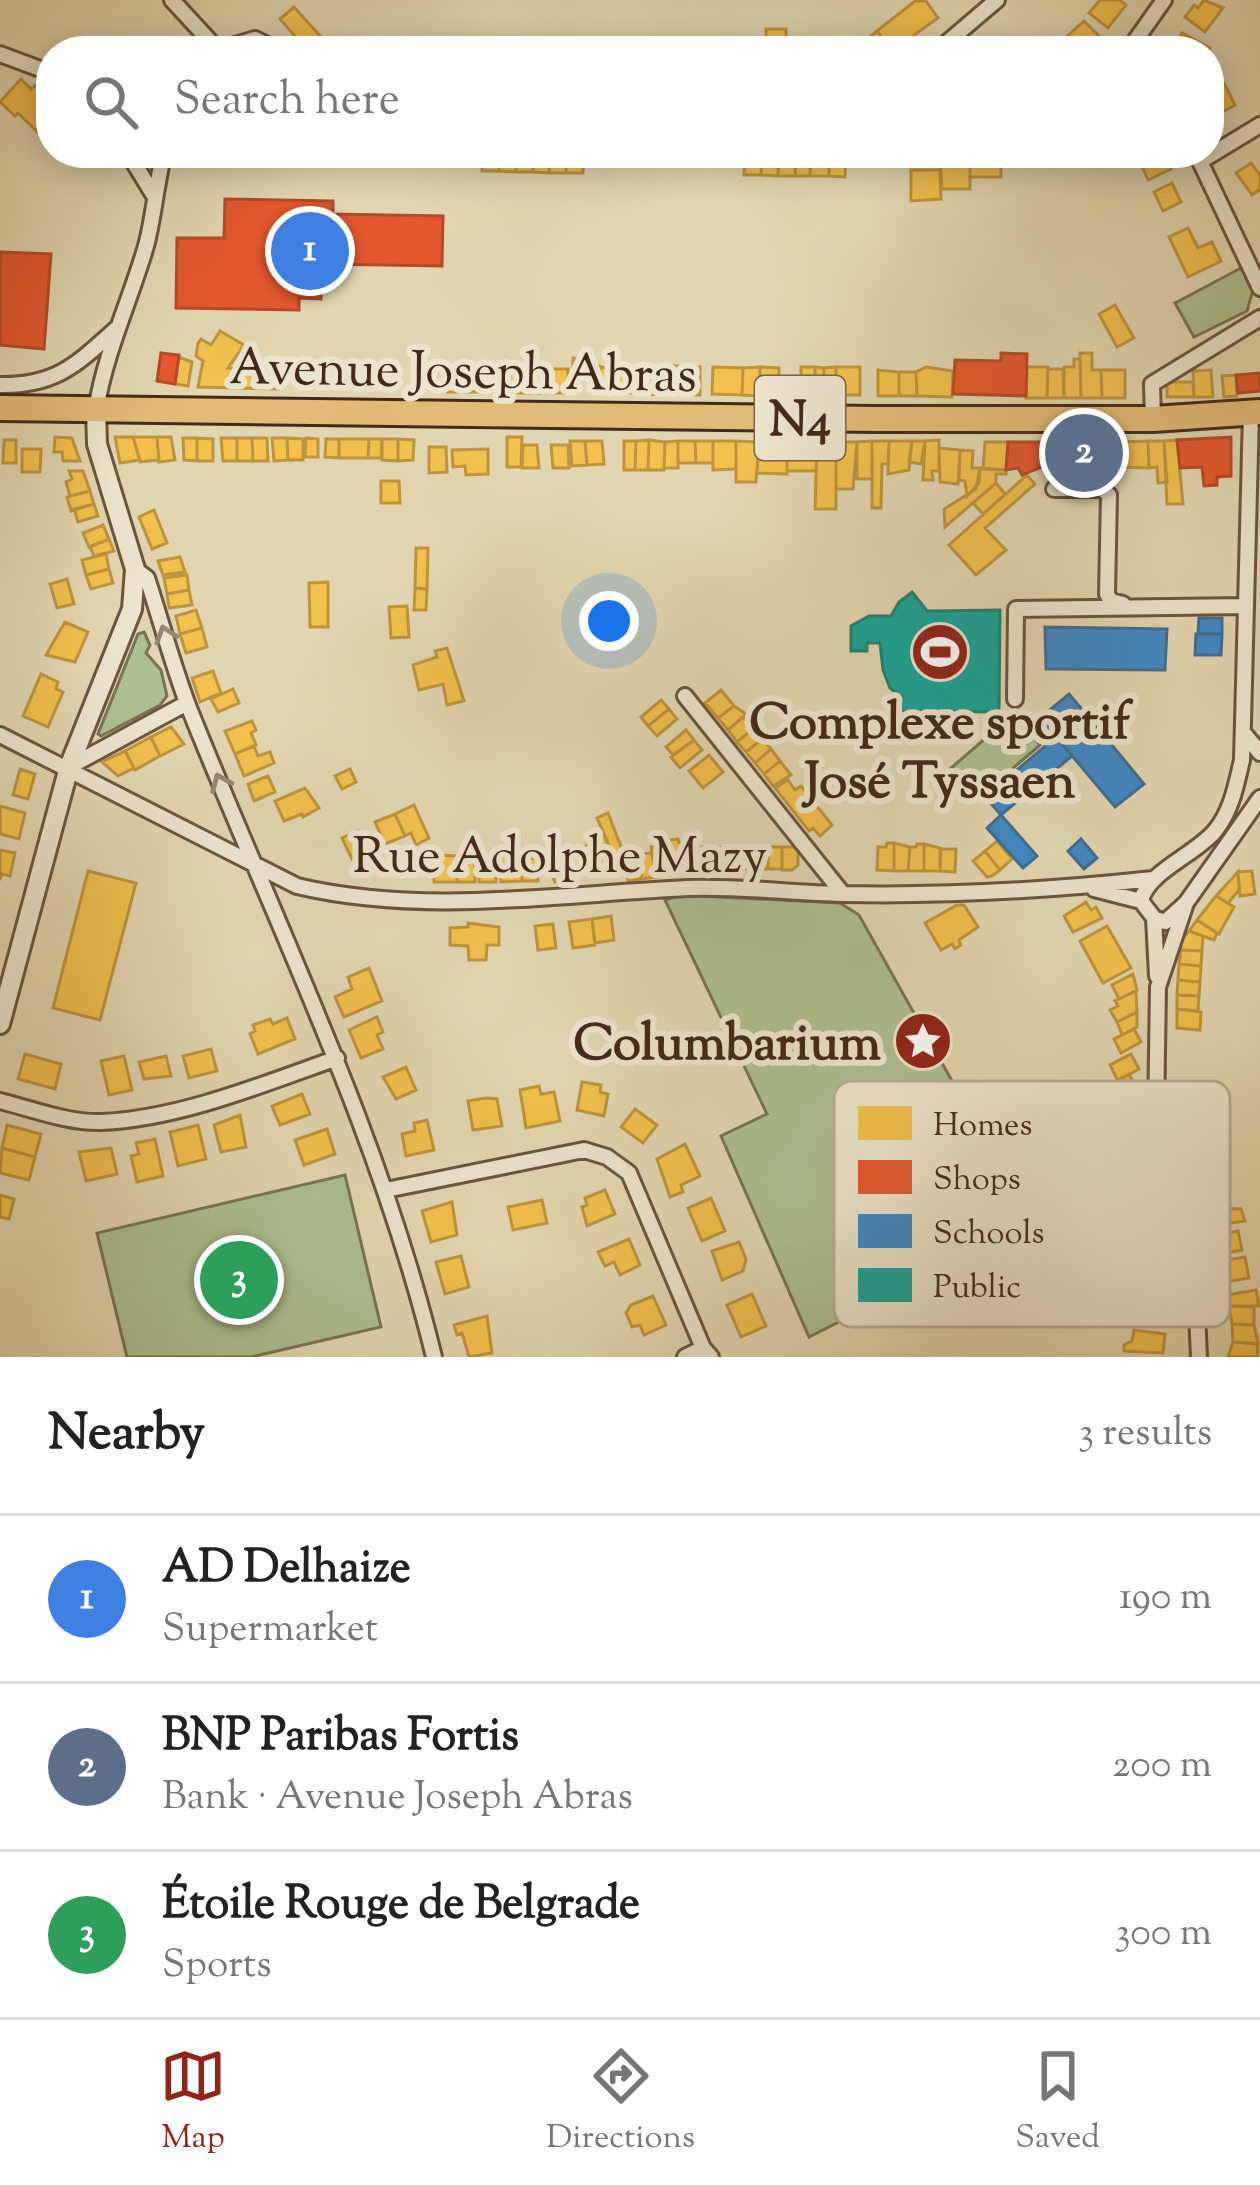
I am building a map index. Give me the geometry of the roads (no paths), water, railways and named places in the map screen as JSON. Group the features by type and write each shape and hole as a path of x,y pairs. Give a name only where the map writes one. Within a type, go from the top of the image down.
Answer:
{"main road":[{"name":"N4","path":"0,408 96,410"},
{"name":"Avenue Joseph Abras","path":"96,410 1153,419 1255,412"}],"street":[{"path":"172,0 205,36"},
{"path":"955,36 997,0"},
{"path":"1141,36 1164,0"},
{"path":"0,54 36,67"},
{"path":"1224,144 1260,125"},
{"path":"137,168 153,194"},
{"path":"0,1024 69,766 131,609 135,568 97,444 96,410 102,375 148,239 160,168"},
{"path":"1203,168 1260,288"},
{"path":"1153,419 1152,384 1260,318"},
{"path":"0,385 22,385 66,373 120,325"},
{"path":"1186,903 1165,922 1154,918 1141,901 1153,879 1192,855 1216,830 1236,788 1244,732 1255,412"},
{"path":"1054,488 1102,488 1109,495 1107,594 1111,601 1134,606"},
{"path":"135,568 147,578 187,703 337,1058 386,1190 434,1357"},
{"path":"1015,699 1016,609 1246,606"},
{"path":"685,696 843,894"},
{"path":"69,766 187,703"},
{"path":"1242,760 1260,757 1244,732"},
{"name":"Rue Adolphe Mazy","path":"0,735 69,766 297,886 377,900 540,898 692,888 843,894 1082,887 1153,879"},
{"path":"1236,788 1243,798 1260,797"},
{"path":"1158,987 1186,903 1260,797"},
{"path":"1192,855 1201,863 1199,883"},
{"name":"Rue Adolphe Mazy","path":"1082,887 1141,901"},
{"path":"1154,918 1157,1081"},
{"path":"0,1101 98,1122 136,1118 242,1092 337,1058"},
{"path":"386,1190 584,1150 607,1157 628,1173 707,1352 685,1357"},
{"path":"1198,1327 1199,1357"}],"place":[{"name":"AD Delhaize","path":"310,251"},
{"name":"BNP Paribas Fortis","path":"1084,453"},
{"name":"Complexe sportif José Tyssaen","path":"940,652"},
{"name":"Columbarium","path":"923,1041"},
{"name":"Étoile Rouge de Belgrade","path":"239,1280"}]}
